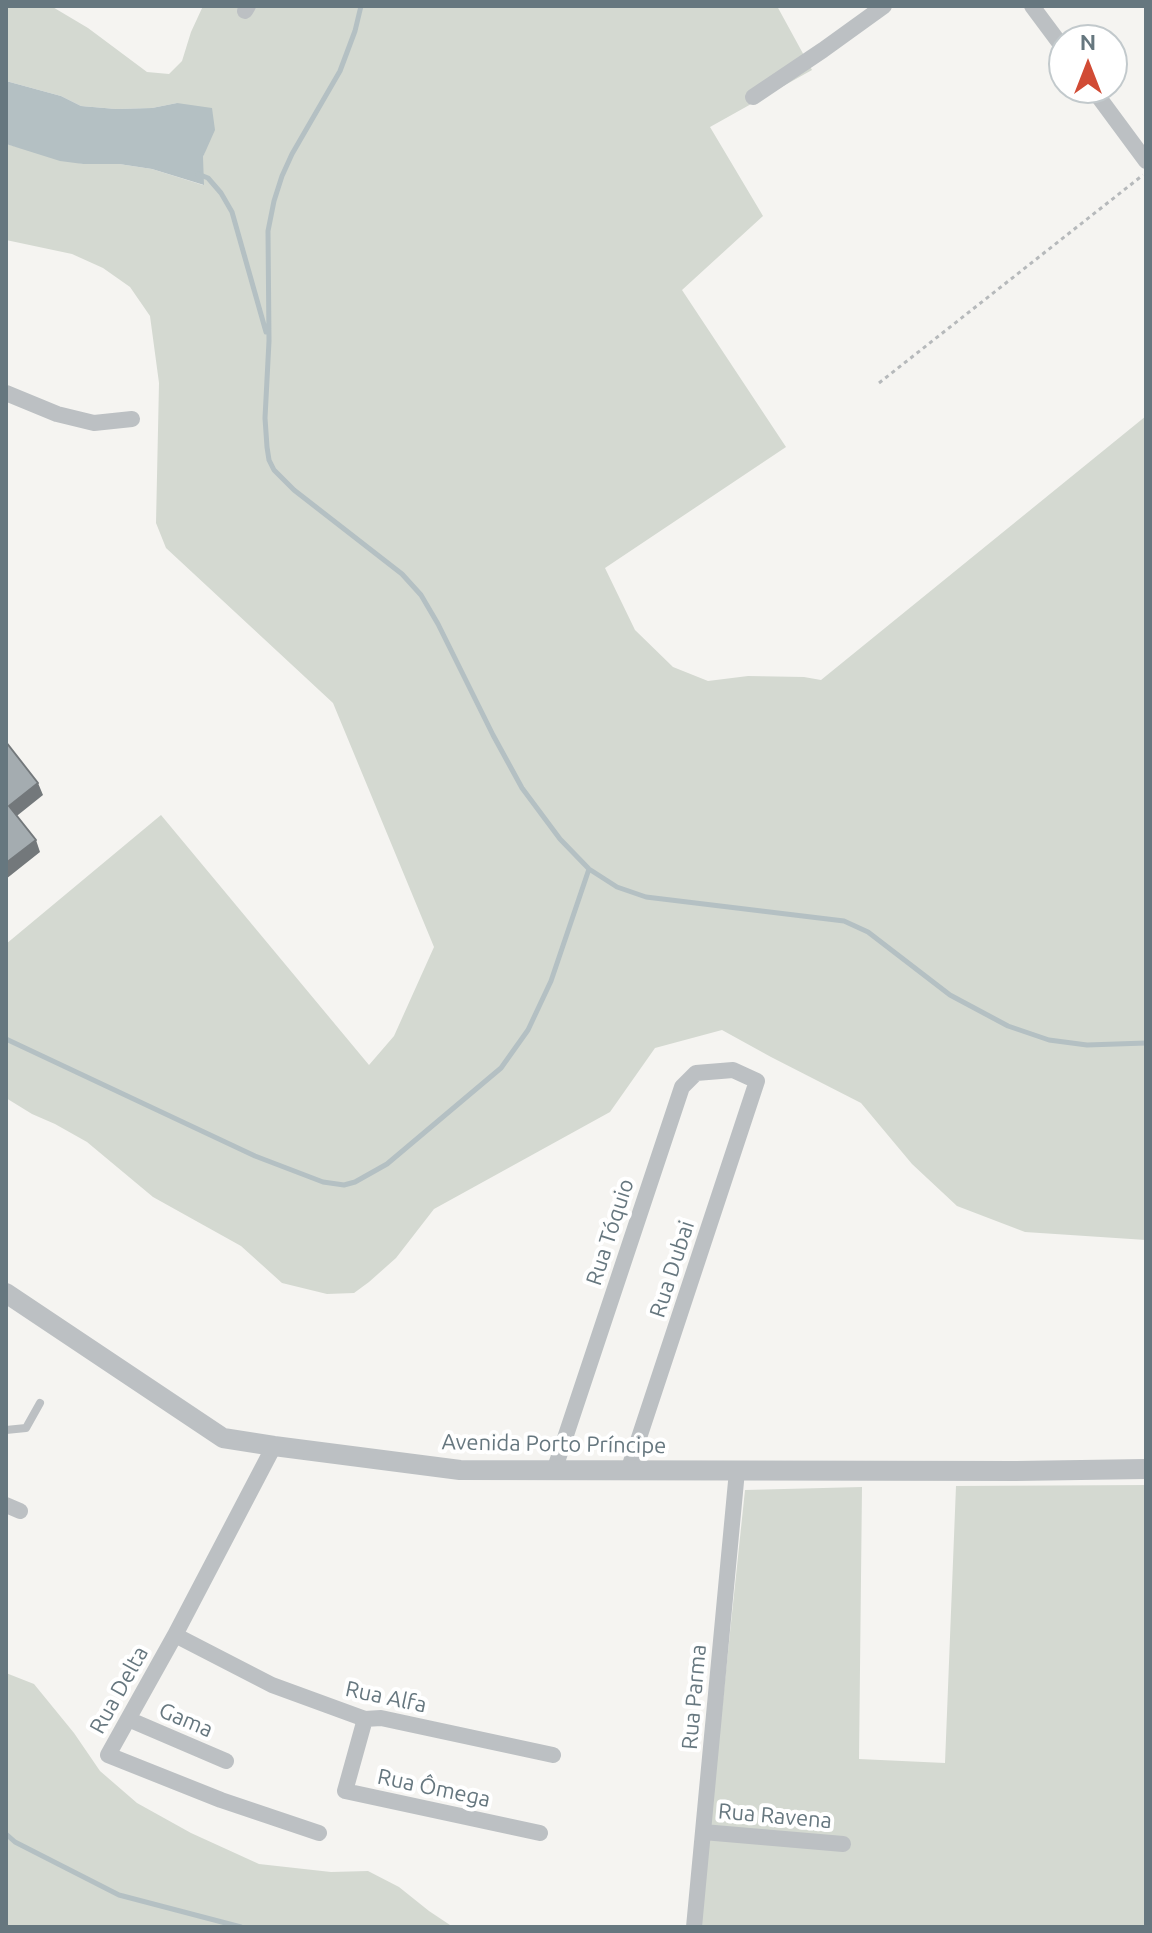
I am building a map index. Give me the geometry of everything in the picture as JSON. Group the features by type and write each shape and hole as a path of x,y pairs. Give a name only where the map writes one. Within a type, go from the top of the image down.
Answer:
{"street":[{"path":"753,97 884,6"},
{"path":"1032,6 1048,28"},
{"path":"1104,104 1146,161"},
{"path":"6,393 57,414 94,423 132,419"},
{"name":"Rua Tóquio","path":"554,1471 682,1087 696,1073 733,1070 757,1081"},
{"name":"Rua Dubai","path":"628,1471 757,1081"},
{"name":"Avenida Porto Príncipe","path":"6,1293 223,1438 274,1446 460,1470 1146,1469"},
{"name":"Rua Delta","path":"274,1446 108,1755 221,1800 319,1833"},
{"name":"Rua Parma","path":"694,1927 737,1471"},
{"name":"Rua Alfa","path":"175,1635 272,1685 365,1719 381,1718 553,1755"},
{"name":"Gama","path":"128,1719 226,1761"},
{"name":"Rua Ômega","path":"365,1719 345,1791 540,1833"},
{"name":"Rua Ravena","path":"703,1832 843,1844"}],"lane":[{"path":"6,1430 26,1428 40,1403"}],"path":[{"path":"879,383 1146,172"}],"shaded area":[{"path":"6,6 51,6 88,28 147,72 169,74 182,61 203,6 777,6 812,70 710,127 763,216 682,290 786,447 605,568 635,630 673,667 708,681 748,676 821,680 1146,416 1146,1240 1025,1232 957,1206 912,1164 861,1103 722,1030 655,1048 610,1112 434,1209 396,1258 354,1293 327,1294 282,1283 241,1246 153,1197 87,1142 6,1098 6,944 161,815 369,1065 394,1036 434,947 333,703 166,548 156,523 159,383 150,316 130,287 103,268 72,254 6,240 6,144 83,164 119,164 152,169 203,185 203,157 207,145 177,103 152,108 81,106 61,96 6,81"},
{"path":"6,81 61,96 81,106 152,108 177,103 212,108 215,130 203,157 204,185 152,169 60,161 6,144"},
{"path":"1146,1485 1146,1927 699,1927 745,1490 862,1487 859,1759 945,1763 956,1486"},
{"path":"6,1673 34,1684 100,1771 137,1803 191,1833 259,1864 331,1872 368,1871 399,1887 453,1927 6,1927"}],"building":[{"path":"6,742 38,783 9,806 36,840 6,863"}],"waterway":[{"path":"361,6 340,71 282,176 268,231 269,341 265,418 269,460 274,470 294,490 402,574 421,595 522,788 560,839 589,869 617,887 646,897 844,921 868,932 950,995 1008,1026 1049,1040 1087,1045 1146,1043"},
{"path":"198,174 208,178 232,212 266,332"},
{"path":"6,1039 255,1156 323,1182 344,1185 355,1182 387,1164 501,1068 528,1030 551,981 589,869"},
{"path":"6,1834 15,1842 119,1895 241,1927"}]}
